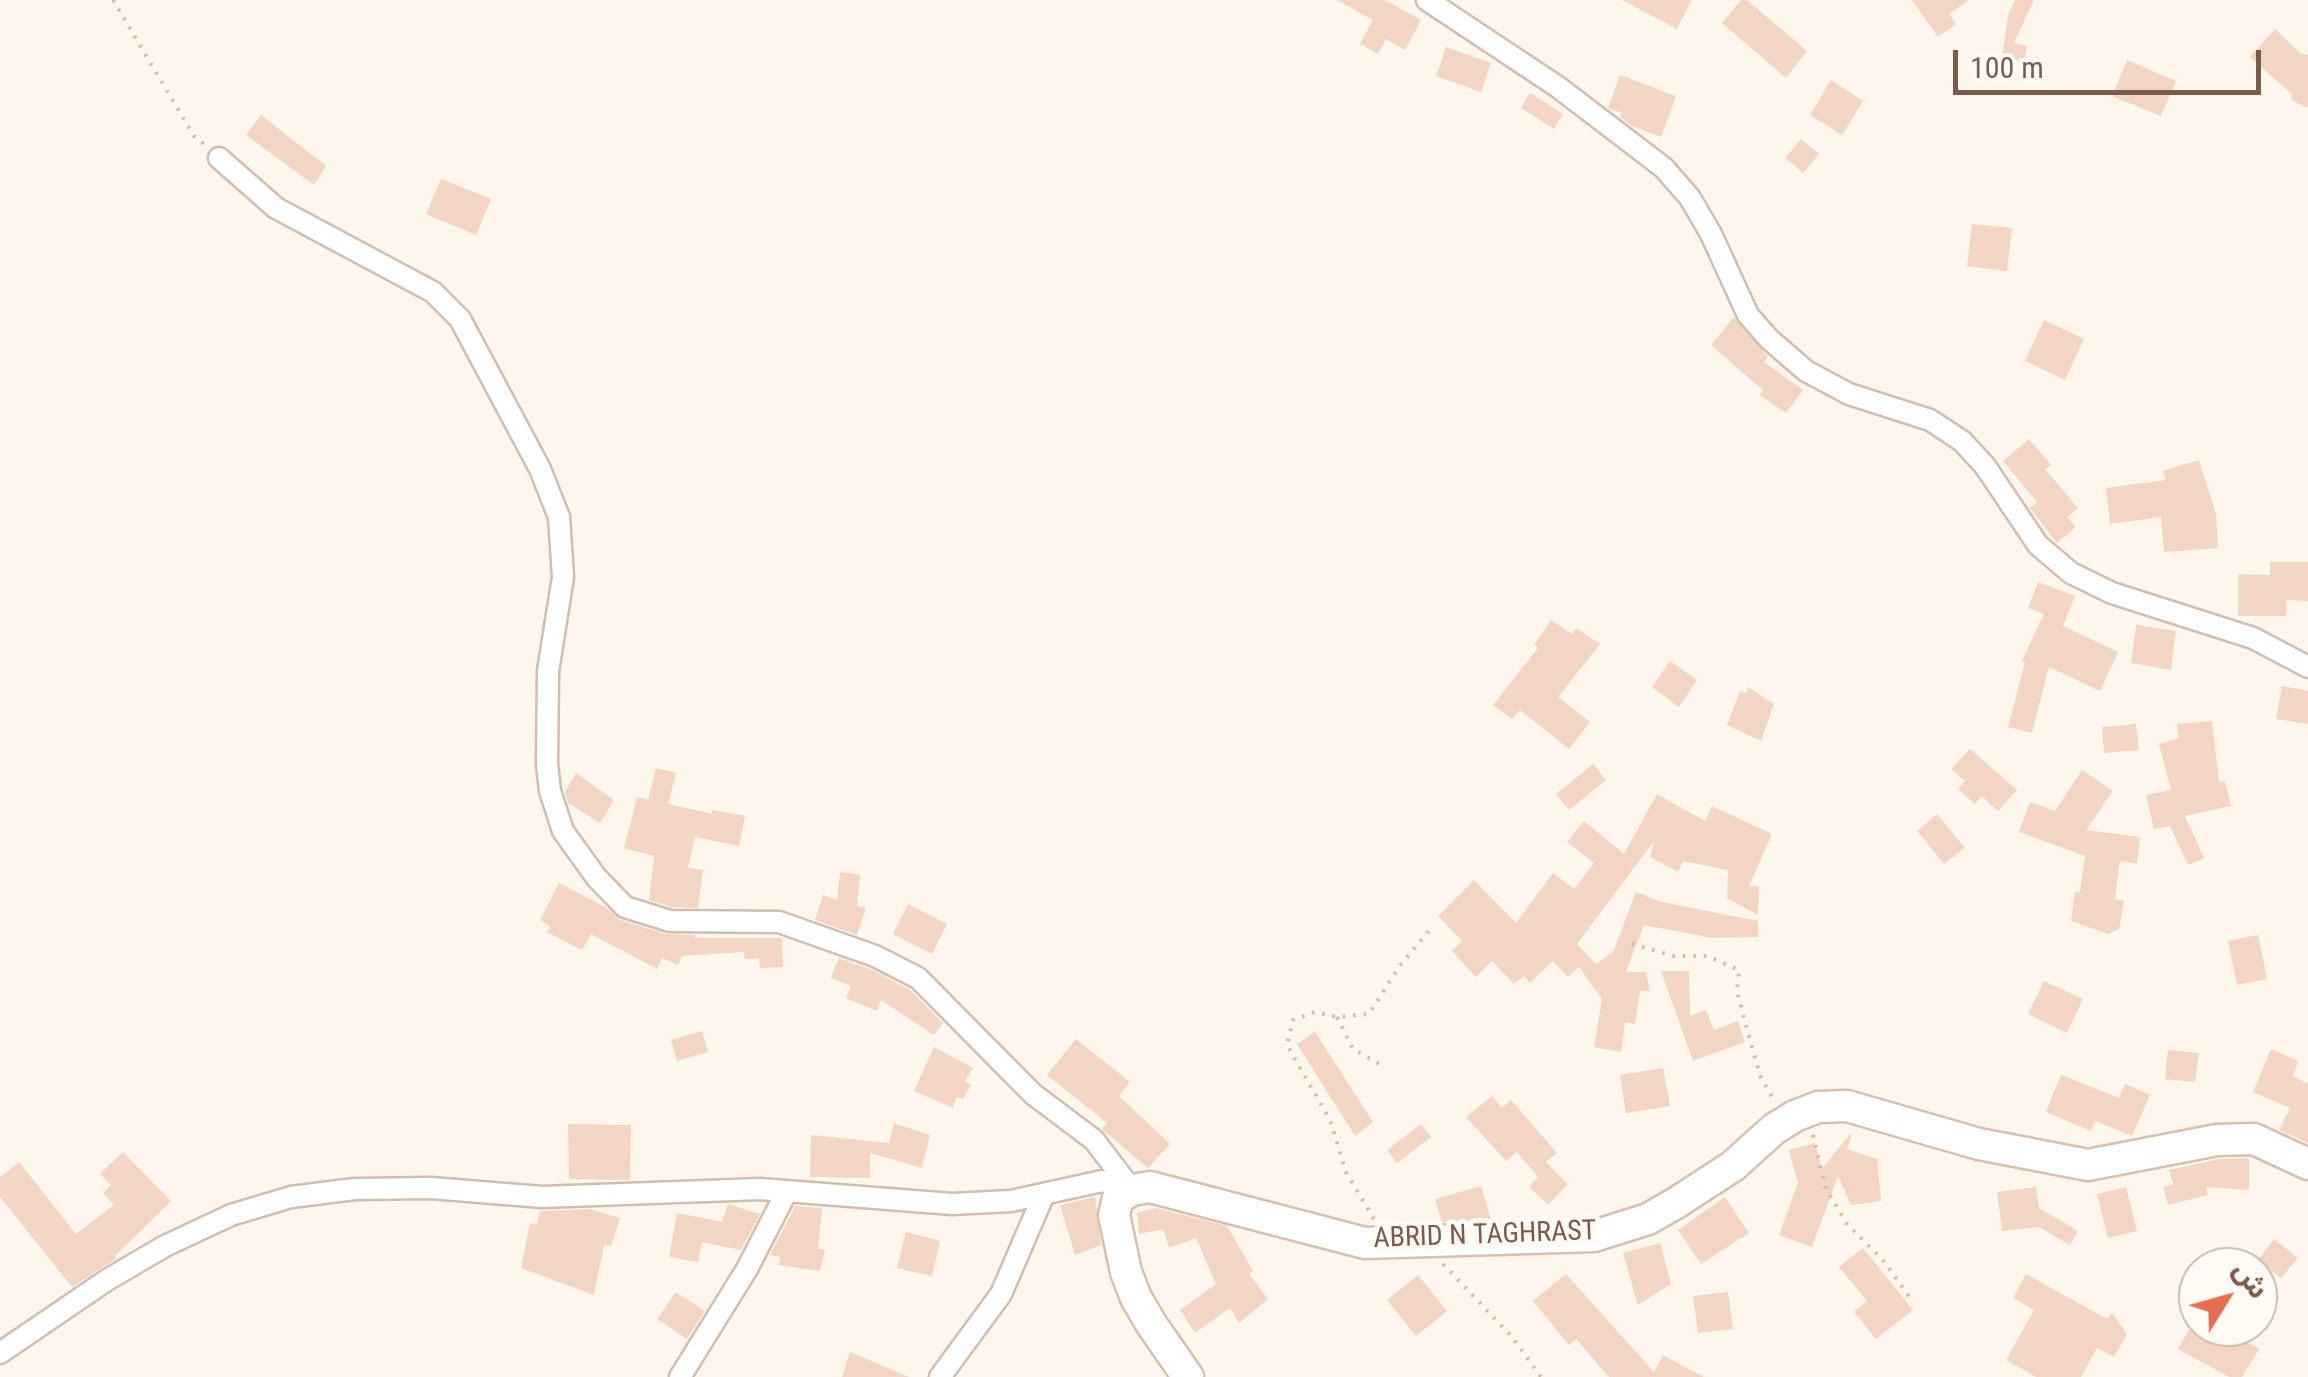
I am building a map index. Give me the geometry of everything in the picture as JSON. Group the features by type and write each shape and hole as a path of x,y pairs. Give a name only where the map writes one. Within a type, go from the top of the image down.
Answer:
{"street":[{"path":"1427,0 1558,87 1664,168 1690,198 1748,314 1769,340 1806,371 1849,394 1930,420 1962,441 1985,466 2038,545 2071,573 2112,594 2254,638 2308,667"},
{"path":"220,158 276,208 433,292 460,319 540,469 559,517 563,577 548,671 550,790 563,831 596,877 624,907 670,921 778,922 875,956 918,978 1033,1094 1094,1140 1132,1190"},
{"path":"1818,1107 1847,1106 1979,1144 2088,1166 2217,1140 2254,1139 2308,1164"},
{"name":"ABRID N TAGHRAST","path":"1132,1190 1150,1187 1365,1243 1594,1236 1648,1219 1733,1166 1787,1122 1818,1107"},
{"path":"0,1353 166,1246 231,1215 291,1197 355,1189 431,1188 542,1197 705,1190 787,1191 952,1204 1010,1201 1102,1181 1132,1190"},
{"path":"1132,1190 1118,1198 1114,1215 1126,1272 1144,1312 1188,1377"},
{"path":"680,1377 747,1268 787,1191"},
{"path":"940,1377 1001,1294 1044,1194"}],"path":[{"path":"114,0 194,136 220,158"},
{"path":"1380,1242 1373,1214 1346,1172 1330,1120 1288,1045 1293,1020 1315,1012 1336,1017 1369,1014 1399,966 1432,927"},
{"path":"1632,944 1674,956 1706,956 1739,970 1737,991 1761,1078 1787,1122"},
{"path":"1336,1017 1353,1049 1379,1064"},
{"path":"1818,1107 1810,1126 1826,1189 1847,1224 1882,1259 1911,1299"},
{"path":"1430,1243 1443,1266 1513,1338 1541,1377"}],"building":[{"path":"1337,0 1385,0 1421,20 1405,50 1386,39 1378,54 1360,44 1373,20"},
{"path":"1622,0 1692,0 1677,29"},
{"path":"1741,0 1747,0 1807,51 1786,78 1722,23"},
{"path":"1912,0 1969,0 1949,14 1956,24 1938,37"},
{"path":"2015,0 2034,0 2014,43 2027,46 2024,62 2002,57 2008,16"},
{"path":"2275,29 2301,54 2308,55 2308,108 2291,100 2292,94 2250,57"},
{"path":"1446,47 1491,63 1481,92 1436,76"},
{"path":"2127,60 2176,81 2161,116 2112,96"},
{"path":"1620,75 1676,96 1661,137 1632,126 1620,117 1622,113 1608,108"},
{"path":"1831,80 1863,101 1842,135 1810,115"},
{"path":"1530,93 1563,114 1554,129 1521,108"},
{"path":"261,115 326,166 314,185 246,135"},
{"path":"1801,139 1819,154 1803,173 1785,158"},
{"path":"441,179 491,199 476,235 426,214"},
{"path":"1972,224 2012,228 2007,271 1967,266"},
{"path":"1734,317 1768,357 1764,362 1803,390 1786,413 1760,395 1763,390 1711,345"},
{"path":"2044,320 2084,339 2065,380 2025,361"},
{"path":"2029,439 2051,465 2045,469 2078,508 2067,517 2076,527 2057,543 2030,508 2037,502 2003,461"},
{"path":"2199,460 2216,514 2218,548 2164,552 2161,517 2110,524 2106,488 2166,480 2163,471"},
{"path":"2270,562 2308,562 2308,601 2286,600 2286,616 2238,616 2238,574 2270,575"},
{"path":"2038,582 2075,596 2063,626 2118,652 2100,691 2049,667 2032,733 2008,727 2025,662 2022,661 2044,614 2028,608"},
{"path":"1551,620 1572,634 1576,628 1600,644 1558,697 1590,722 1569,749 1520,710 1512,719 1493,705 1538,648 1534,645"},
{"path":"2136,625 2176,631 2171,670 2131,663"},
{"path":"1670,661 1697,680 1679,707 1652,687"},
{"path":"2282,686 2308,691 2308,724 2276,719"},
{"path":"1748,687 1774,704 1761,741 1727,725 1740,691 1746,694"},
{"path":"2212,721 2219,782 2225,781 2231,806 2185,816 2204,858 2188,865 2170,826 2154,829 2146,795 2171,790 2159,744 2179,738 2177,724"},
{"path":"2136,724 2139,750 2104,753 2102,727"},
{"path":"1970,749 2017,790 1998,811 1982,796 1975,804 1958,789 1965,781 1951,769"},
{"path":"1593,764 1606,780 1569,810 1556,794"},
{"path":"656,768 676,773 668,804 712,814 712,810 745,816 739,846 695,837 688,868 703,870 698,908 672,907 649,900 654,856 624,848 637,797 648,800"},
{"path":"2082,770 2113,791 2086,830 2140,837 2137,863 2120,861 2115,899 2124,901 2119,929 2108,934 2071,921 2085,856 2019,832 2030,802 2055,811"},
{"path":"576,773 614,800 600,823 568,803 565,792"},
{"path":"1657,794 1705,821 1712,806 1772,834 1749,886 1759,886 1758,915 1727,898 1728,870 1683,861 1678,872 1650,857 1654,841 1577,944 1596,964 1613,952 1636,892 1662,902 1758,921 1758,937 1713,938 1644,925 1626,972 1646,972 1650,991 1640,991 1635,1024 1625,1022 1621,1052 1594,1047 1602,999 1579,967 1568,977 1553,961 1530,983 1524,976 1514,984 1492,961 1476,977 1452,951 1462,941 1438,916 1474,880 1516,923 1553,873 1574,889 1594,863 1567,842 1584,821 1624,854"},
{"path":"1937,814 1965,848 1944,864 1917,831"},
{"path":"840,872 860,875 857,906 866,908 857,935 815,920 823,895 837,900"},
{"path":"559,883 607,908 620,920 666,934 782,938 783,967 760,968 759,958 745,959 744,952 682,956 678,965 662,958 657,969 591,934 582,950 547,932 550,926 540,920"},
{"path":"908,904 947,924 932,954 893,934"},
{"path":"2258,935 2267,979 2237,985 2228,941"},
{"path":"839,958 910,990 943,1023 934,1035 881,1000 877,1011 846,998 851,986 831,978"},
{"path":"1661,971 1689,971 1690,1016 1706,1010 1714,1030 1738,1021 1745,1042 1693,1061"},
{"path":"2044,981 2083,999 2067,1033 2028,1014"},
{"path":"702,1031 708,1052 677,1061 671,1040"},
{"path":"1315,1032 1373,1122 1355,1136 1297,1044"},
{"path":"1076,1039 1130,1082 1119,1096 1170,1144 1148,1168 1102,1129 1107,1123 1047,1075"},
{"path":"934,1047 973,1068 965,1081 971,1085 963,1099 956,1097 953,1108 914,1091"},
{"path":"2271,1049 2298,1061 2293,1076 2308,1084 2308,1143 2279,1130 2290,1108 2253,1092"},
{"path":"2168,1050 2199,1053 2195,1082 2165,1079"},
{"path":"1663,1068 1670,1106 1626,1113 1620,1075"},
{"path":"2061,1075 2119,1098 2125,1084 2150,1095 2132,1136 2095,1121 2091,1131 2046,1112"},
{"path":"1492,1096 1502,1108 1511,1100 1557,1153 1546,1162 1568,1184 1548,1205 1529,1187 1538,1177 1517,1152 1506,1161 1466,1117"},
{"path":"894,1123 930,1135 922,1168 870,1153 870,1178 810,1177 811,1135 889,1143"},
{"path":"568,1124 631,1125 630,1180 569,1179"},
{"path":"1421,1124 1431,1137 1397,1163 1387,1150"},
{"path":"1850,1134 1847,1149 1877,1159 1881,1201 1851,1205 1838,1176 1812,1247 1779,1235 1798,1183 1789,1150 1815,1143 1822,1169"},
{"path":"123,1152 171,1201 117,1258 72,1287 0,1197 0,1177 19,1162 76,1234 114,1205 103,1193 111,1185 100,1174"},
{"path":"2249,1158 2249,1190 2206,1187 2208,1195 2168,1205 2163,1187 2173,1184 2169,1170 2219,1159"},
{"path":"1481,1186 1491,1220 1442,1222 1435,1199"},
{"path":"2036,1187 2039,1208 2078,1231 2070,1245 2039,1227 2002,1231 1997,1192"},
{"path":"2126,1187 2137,1231 2108,1238 2097,1194"},
{"path":"1095,1197 1101,1245 1075,1255 1060,1205"},
{"path":"1725,1197 1749,1233 1701,1264 1678,1230"},
{"path":"728,1204 760,1214 741,1250 702,1242 698,1262 669,1257 677,1213 722,1222"},
{"path":"795,1206 822,1208 818,1249 825,1250 820,1271 779,1265 780,1257 770,1255"},
{"path":"1155,1208 1227,1226 1253,1271 1249,1274 1268,1299 1239,1323 1230,1308 1195,1333 1180,1310 1216,1284 1196,1238 1169,1248 1163,1229 1139,1234 1137,1213"},
{"path":"589,1209 620,1218 611,1246 604,1245 594,1295 521,1268 530,1223 537,1225 540,1211"},
{"path":"906,1232 940,1241 932,1276 897,1268"},
{"path":"2274,1239 2298,1258 2281,1278 2278,1247 2268,1247"},
{"path":"1660,1243 1671,1284 1638,1305 1623,1253"},
{"path":"1863,1248 1913,1310 1876,1339 1854,1312 1867,1301 1839,1267"},
{"path":"1566,1274 1654,1372 1663,1355 1704,1377 1609,1377 1576,1339 1569,1345 1533,1301"},
{"path":"2026,1274 2107,1319 2112,1313 2127,1334 2114,1357 2097,1348 2081,1377 2036,1377 2006,1360 2034,1310 2013,1298"},
{"path":"1418,1275 1447,1311 1416,1336 1387,1300"},
{"path":"676,1292 705,1311 687,1339 657,1319"},
{"path":"1728,1292 1733,1329 1698,1333 1693,1296"},
{"path":"2178,1349 2259,1349 2242,1377 2229,1377"},
{"path":"850,1352 909,1377 842,1377"}]}
